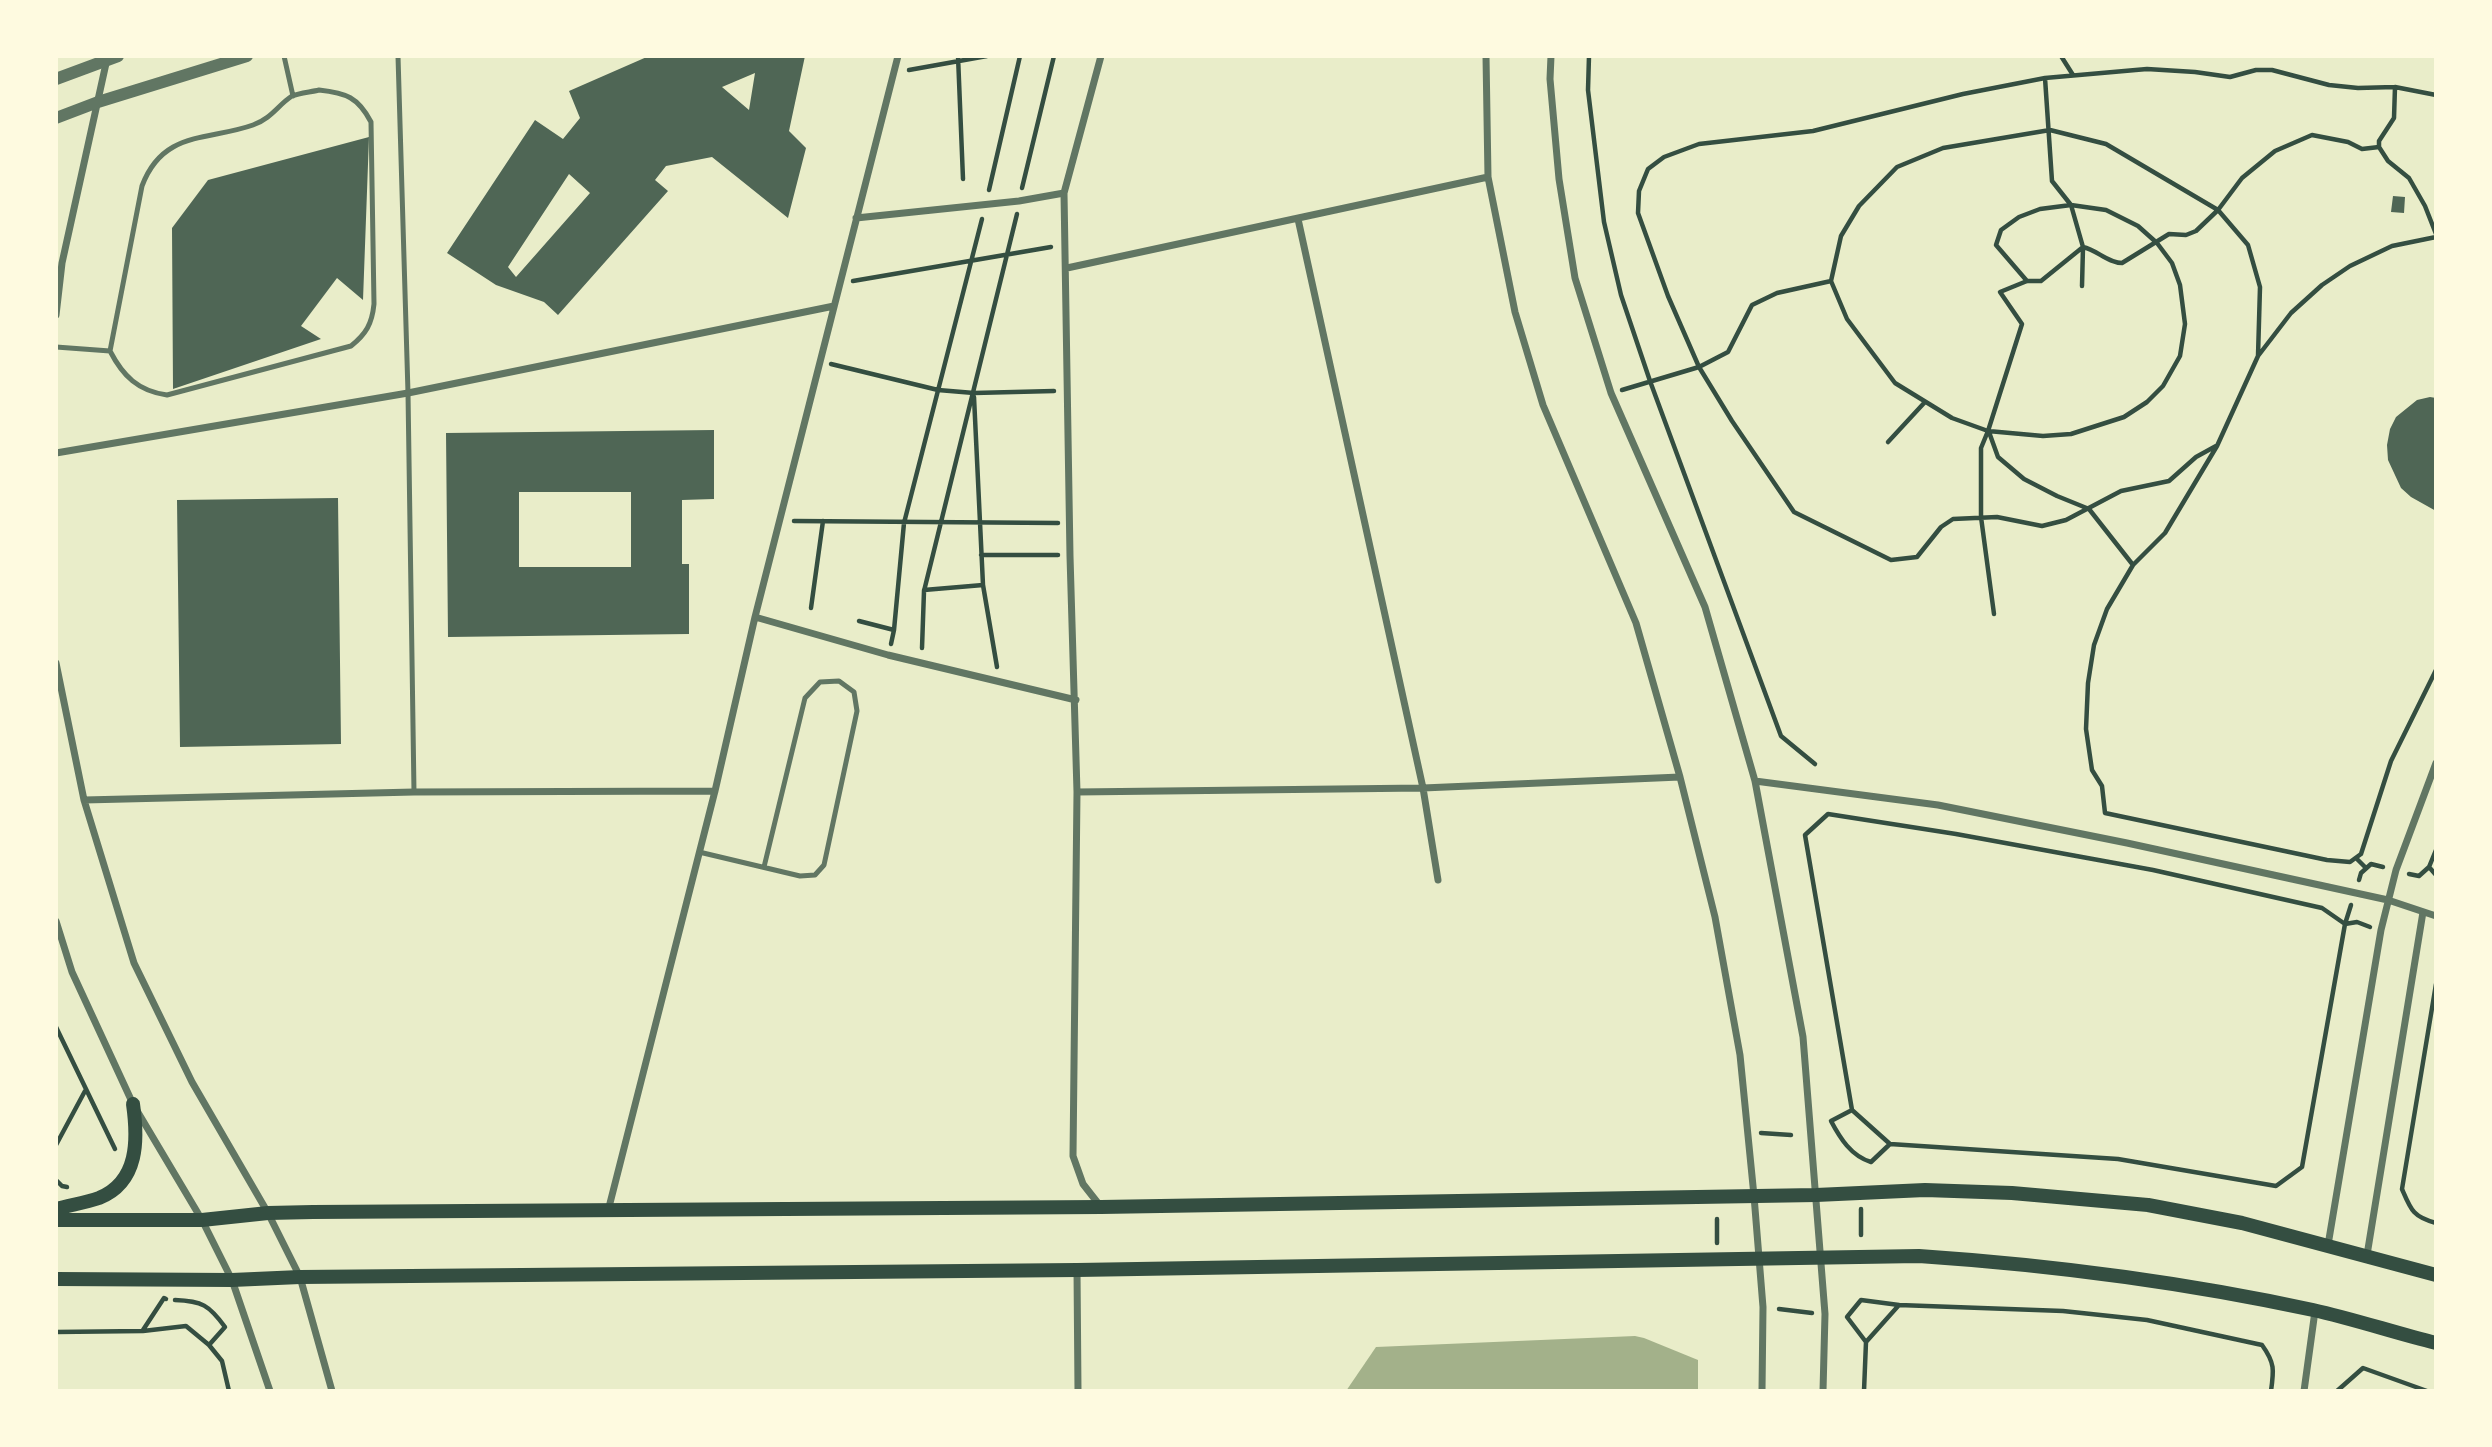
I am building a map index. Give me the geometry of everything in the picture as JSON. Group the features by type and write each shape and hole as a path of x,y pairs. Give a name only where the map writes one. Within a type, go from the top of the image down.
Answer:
{"main road":[{"path":"56,1209 99,1198 115,1189 127,1172 134,1154 137,1135 133,1104"},
{"path":"56,1220 202,1220 268,1213 1101,1207 1816,1195 1925,1189 2012,1193 2148,1205 2242,1223 2436,1275"},
{"path":"56,1279 232,1280 1919,1256 2012,1263 2139,1278 2315,1311 2436,1343"}],"street":[{"path":"56,118 98,102 247,56"},
{"path":"608,1212 715,791 779,520 898,56"},
{"path":"1101,56 1064,192 1077,792 1073,1156 1083,1184 1101,1207"},
{"path":"1486,56 1488,177 1515,312 1542,405 1636,623 1680,777 1715,917 1740,1055 1754,1196 1763,1307 1762,1391"},
{"path":"1551,56 1550,79 1559,179 1574,278 1611,393 1705,607 1755,781 1803,1037 1825,1314 1823,1391"},
{"path":"56,315 62,263 98,102 111,57"},
{"path":"56,79 111,57"},
{"path":"1067,268 1488,177"},
{"path":"856,218 1019,201 1064,192"},
{"path":"1298,219 1423,788 1438,880"},
{"path":"56,453 408,393 834,306"},
{"path":"755,617 888,655 1076,701"},
{"path":"56,663 84,800 134,963 192,1082 268,1213 300,1277 332,1391"},
{"path":"2328,1245 2381,930 2396,870 2436,763"},
{"path":"1077,792 1423,788 1680,777"},
{"path":"1755,781 1938,805 2388,900 2436,916"},
{"path":"84,800 414,792 715,791"},
{"path":"2367,1255 2423,912"},
{"path":"56,920 72,972 133,1104 202,1220 232,1280 270,1391"},
{"path":"1077,1269 1078,1391"},
{"path":"2304,1391 2315,1311"}],"lane":[{"path":"284,56 293,96"},
{"path":"398,56 408,393 414,792"},
{"path":"319,90 337,92 355,99 371,122 374,304 365,335 351,346 167,394 151,392 133,383 119,368 110,351 142,186 147,173 170,147 253,125 269,118 293,96 319,90"},
{"path":"56,347 110,351"},
{"path":"699,852 800,876 815,875 824,864 857,711 854,692 839,681 820,682 805,698 764,867"}],"path":[{"path":"894,73 958,59 987,56"},
{"path":"888,655 894,630 904,523 1020,56"},
{"path":"922,663 924,590 1009,253 1054,56"},
{"path":"1589,56 1588,90 1604,222 1621,295 1781,736 1815,764"},
{"path":"2061,56 2073,75"},
{"path":"958,59 962,179"},
{"path":"2217,446 2196,457 2169,481 2121,491 2066,520 2042,526 1997,517 1953,519 1941,527 1917,557 1891,561 1794,512 1732,421 1699,367 1668,296 1638,213 1639,191 1648,169 1664,157 1699,144 1814,131 1963,94 2073,75 2147,69 2230,77 2256,70 2272,70 2329,85 2358,88 2395,87 2436,95"},
{"path":"2045,78 2052,181 2071,205 2083,247 2082,286"},
{"path":"2395,87 2394,118 2379,141 2379,147 2389,161 2409,178 2425,206 2436,236 2392,246 2350,265 2322,285 2291,313 2258,356 2217,446 2165,533 2133,565 2107,609 2094,645 2088,683 2086,729 2092,770 2102,786 2105,813 2327,860 2350,862 2361,853 2391,761 2436,670"},
{"path":"2027,281 1996,245 2001,230 2018,217 2071,205 2106,210 2138,226 2157,243 2172,263 2180,285 2185,324 2180,356 2162,386 2147,402 2124,416 2071,434 2043,436 1988,431 1952,418 1895,383 1847,319 1831,281 1841,236 1859,206 1897,167 1943,148 2050,130 2106,144 2218,210 2248,245 2260,287 2258,356"},
{"path":"2083,247 2101,254 2113,263 2122,263 2169,234 2186,235 2196,231 2218,210 2242,178 2275,151 2312,135 2348,142 2362,149 2379,147"},
{"path":"840,283 1066,245"},
{"path":"1993,614 1982,517 1981,448 2022,324 2000,292 2027,281 2041,281 2083,247"},
{"path":"1611,393 1699,367 1728,352 1752,305 1777,293 1831,281"},
{"path":"820,361 938,390 974,393 1069,391"},
{"path":"974,393 983,585 1000,682"},
{"path":"1888,442 1925,402"},
{"path":"1988,431 1998,457 2024,479 2089,509 2133,565"},
{"path":"779,520 1070,523"},
{"path":"811,608 823,521"},
{"path":"981,555 1070,555"},
{"path":"924,590 983,585"},
{"path":"859,621 894,630"},
{"path":"2344,924 2302,1167 2276,1186 2119,1159 1890,1144 1852,1110 1805,835 1828,814 1956,834 2153,870 2322,908 2344,924 2357,922"},
{"path":"2436,850 2429,867 2436,875"},
{"path":"2356,858 2366,868"},
{"path":"2436,984 2402,1189 2412,1212 2423,1220 2436,1223"},
{"path":"56,1027 116,1149 113,1156"},
{"path":"56,1145 86,1091"},
{"path":"1852,1110 1831,1121 1841,1140 1861,1159 1871,1161 1890,1144"},
{"path":"1760,1133 1791,1135"},
{"path":"56,1181 62,1186 74,1187"},
{"path":"1861,1205 1861,1236"},
{"path":"1717,1219 1717,1251"},
{"path":"142,1331 164,1298 194,1301 212,1309 225,1327 209,1345"},
{"path":"1866,1342 1847,1317 1861,1300 1899,1305 2063,1311 2147,1320 2262,1345 2272,1359 2274,1370 2271,1391"},
{"path":"1864,1391 1866,1342 1899,1305"},
{"path":"1779,1309 1812,1313"},
{"path":"56,1332 142,1331 186,1326 209,1345 222,1361 229,1391"},
{"path":"2337,1391 2363,1368 2427,1391"}],"shaded area":[{"path":"1635,1336 1698,1360 1698,1391 1346,1391 1376,1347"}],"building":[{"path":"649,56 805,56 789,131 806,148 788,218 712,157 666,166 655,180 668,191 558,315 544,302 496,285 447,253 535,120 563,139 580,118 569,91","holes":["755,73 749,110 722,87","569,174 590,193 516,277 508,267"]},
{"path":"369,137 363,300 337,278 301,326 321,339 173,389 172,228 208,180"},
{"path":"2393,196 2405,197 2404,213 2391,212"},
{"path":"2436,398 2436,511 2401,488 2388,460 2387,445 2396,417 2417,400"},
{"path":"714,430 714,499 682,500 682,564 689,564 689,634 448,637 446,433","holes":["519,492 631,492 631,567 519,567"]},
{"path":"338,498 341,744 180,747 177,500"}]}
